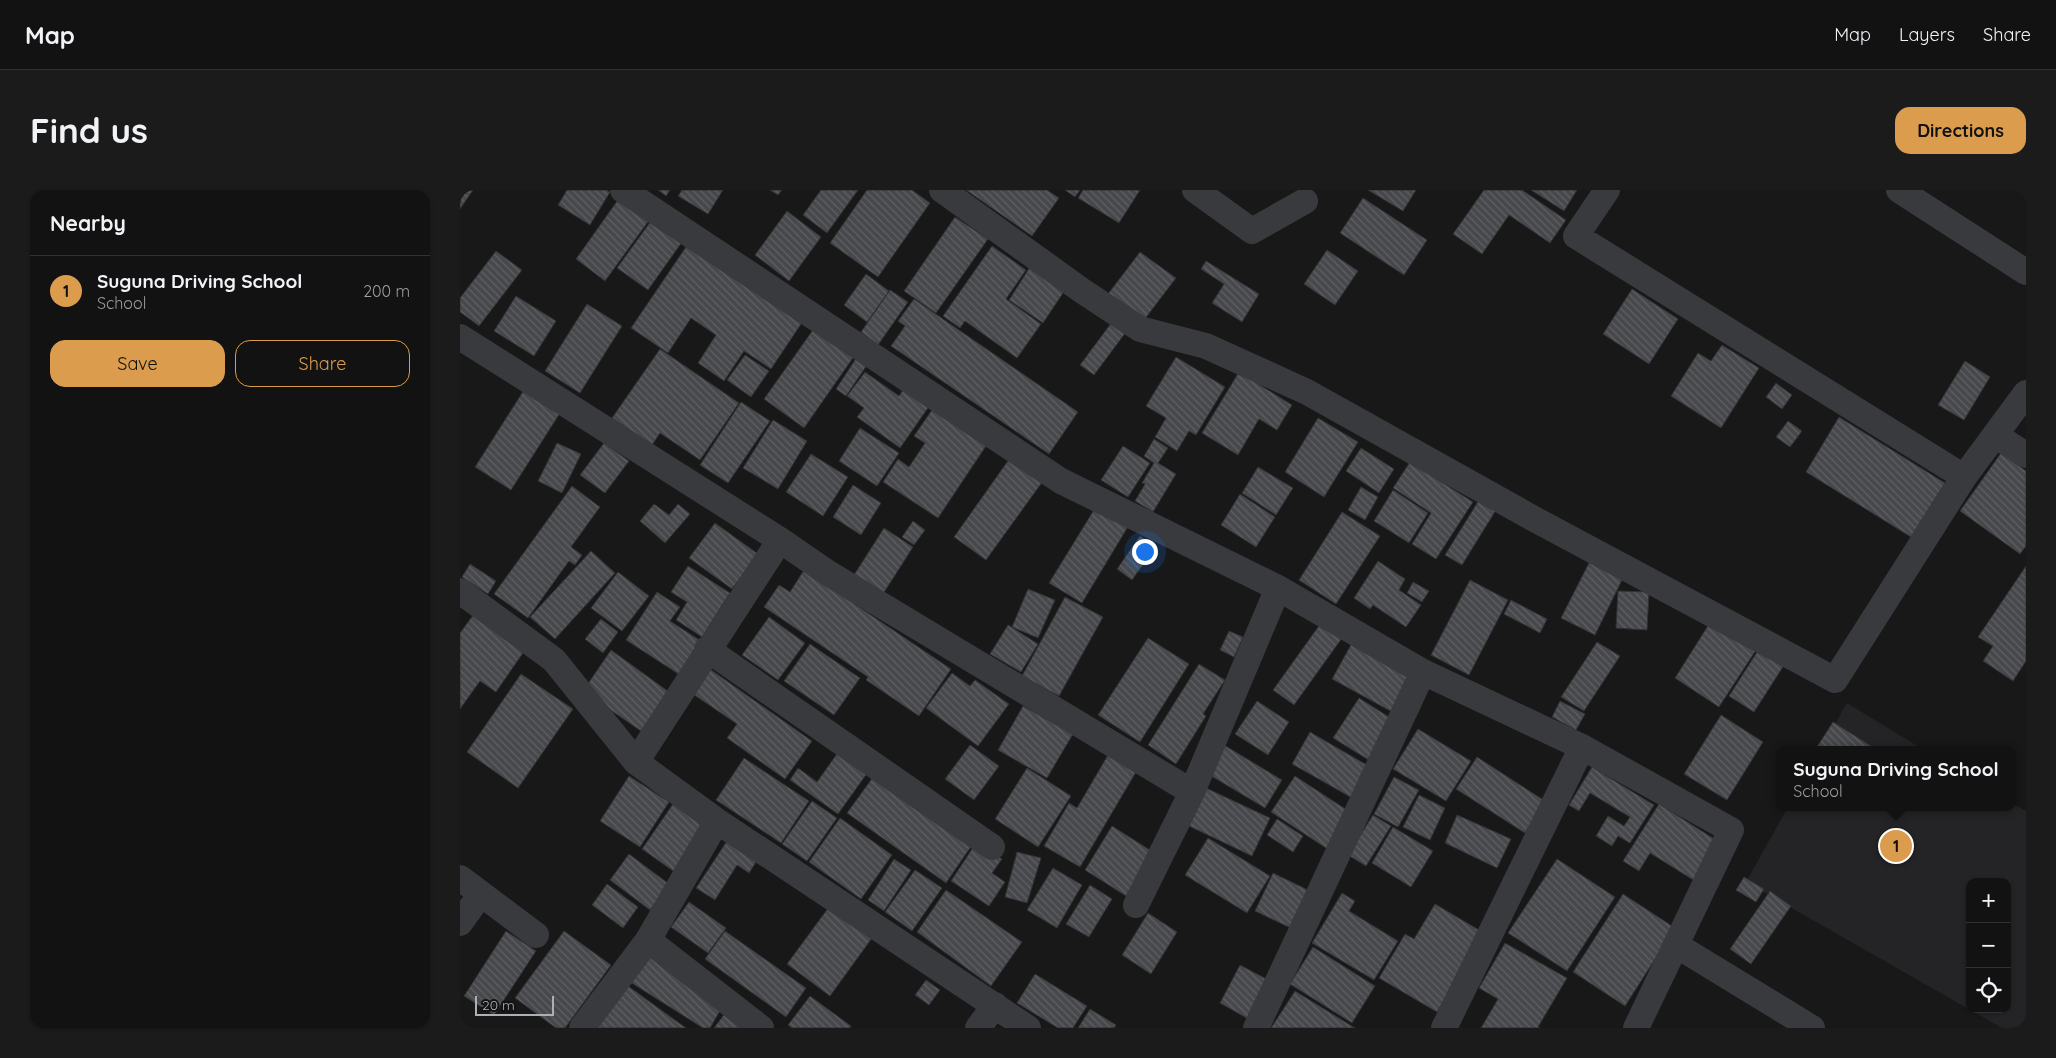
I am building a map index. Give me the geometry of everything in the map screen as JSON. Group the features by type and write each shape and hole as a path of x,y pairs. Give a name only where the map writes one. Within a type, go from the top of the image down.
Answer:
{"street":[{"path":"623,190 1061,481 1278,588 1423,672 1582,747 1731,830 1636,1028"},
{"path":"942,190 1081,290 1140,329 1206,346 1307,392 1536,520 1835,680 1964,477 2026,392"},
{"path":"1195,190 1252,231 1305,201"},
{"path":"1607,190 1576,236 1964,477"},
{"path":"1899,190 2026,272"},
{"path":"460,337 837,578 1192,792"},
{"path":"1995,435 2026,455"},
{"path":"636,762 780,540"},
{"path":"1136,904 1192,792 1278,588"},
{"path":"460,591 554,660 636,762 717,821 1028,1028"},
{"path":"707,650 992,847"},
{"path":"1256,1028 1423,672"},
{"path":"1444,1028 1582,747"},
{"path":"582,1028 648,940 717,821"},
{"path":"460,878 536,935"},
{"path":"460,923 481,894"},
{"path":"648,940 762,1028"},
{"path":"1676,945 1812,1028"},
{"path":"978,1028 995,1005"}],"shaded area":[{"path":"1847,703 1917,746 1822,746"},
{"path":"2016,805 2026,811 2026,1028 2002,1028 1976,1013 2011,1013 2011,878 1966,878 1966,1007 1746,882 1786,811 2016,811"}],"building":[{"path":"460,190 473,190 460,209"},
{"path":"567,190 606,190 610,192 590,225 558,205"},
{"path":"658,190 670,190 666,196"},
{"path":"682,190 723,190 708,214 678,196"},
{"path":"770,190 782,190 778,195"},
{"path":"821,190 858,190 827,233 803,215"},
{"path":"867,190 912,190 930,203 878,277 830,243"},
{"path":"966,190 1047,190 1059,198 1032,236"},
{"path":"1065,190 1080,190 1075,197"},
{"path":"1083,190 1140,190 1119,223 1078,198"},
{"path":"1368,190 1416,190 1403,211"},
{"path":"1484,190 1522,190 1566,220 1550,243 1509,215 1482,254 1453,234"},
{"path":"1531,190 1577,190 1564,211"},
{"path":"620,197 650,219 605,281 576,259"},
{"path":"1363,198 1427,240 1404,275 1340,233"},
{"path":"787,211 821,237 789,281 755,255"},
{"path":"955,217 988,239 936,313 904,291"},
{"path":"651,221 682,242 648,290 617,268"},
{"path":"688,244 803,321 771,369 744,351 724,381 698,363 716,335 691,318 668,353 631,328"},
{"path":"992,246 1026,270 1006,299 1041,324 1017,358 965,321 960,328 943,316"},
{"path":"1327,250 1358,271 1335,305 1304,284"},
{"path":"496,251 522,270 479,326 460,312 460,298"},
{"path":"1140,252 1176,278 1144,320 1108,294"},
{"path":"1206,261 1259,294 1242,322 1212,303 1224,284 1201,269"},
{"path":"1030,267 1065,290 1043,323 1009,300"},
{"path":"866,274 889,291 867,322 844,305"},
{"path":"1632,289 1678,319 1649,364 1603,334"},
{"path":"890,290 908,302 878,345 861,332"},
{"path":"516,296 556,321 534,356 494,331"},
{"path":"914,299 1078,412 1049,454 891,346 905,326 898,321"},
{"path":"587,304 622,326 580,393 545,371"},
{"path":"1112,322 1126,332 1094,375 1080,365"},
{"path":"815,327 855,355 804,428 764,399"},
{"path":"1722,345 1759,368 1721,428 1671,396 1698,353 1711,361"},
{"path":"660,349 739,403 700,460 660,433 652,445 612,418"},
{"path":"745,355 769,371 751,397 727,380"},
{"path":"857,357 867,365 846,396 836,389"},
{"path":"1176,357 1225,387 1196,435 1189,431 1177,451 1155,437 1166,418 1146,406"},
{"path":"1965,361 1990,377 1964,420 1938,405"},
{"path":"865,372 899,396 905,387 930,405 900,448 857,417 864,408 847,396"},
{"path":"1239,372 1292,405 1277,430 1259,419 1238,455 1202,433"},
{"path":"1776,383 1792,395 1782,409 1766,397"},
{"path":"524,390 560,413 511,490 475,467"},
{"path":"741,402 770,421 728,483 700,465"},
{"path":"934,407 988,443 938,518 883,482 898,459 909,467 925,443 914,436"},
{"path":"1839,417 1945,483 1911,537 1806,472"},
{"path":"1318,418 1358,442 1324,497 1285,472"},
{"path":"773,420 807,441 778,489 743,468"},
{"path":"1788,421 1802,431 1790,447 1776,437"},
{"path":"860,428 899,453 877,486 839,461"},
{"path":"1154,439 1168,448 1158,463 1176,474 1153,512 1135,501 1145,484 1142,483 1154,463 1144,456"},
{"path":"557,443 581,454 562,493 538,481"},
{"path":"604,443 629,461 605,493 580,475"},
{"path":"1123,446 1150,463 1128,497 1101,480"},
{"path":"1361,448 1394,469 1379,493 1346,471"},
{"path":"2001,453 2026,471 2026,546 2020,554 1960,511"},
{"path":"811,454 848,477 823,516 786,492"},
{"path":"1010,458 1043,481 986,560 954,537"},
{"path":"1410,462 1473,502 1436,559 1412,544 1431,513 1393,488"},
{"path":"1258,467 1293,488 1276,515 1242,493"},
{"path":"853,485 881,503 861,535 833,517"},
{"path":"572,486 600,507 571,547 582,555 575,565 569,561 528,618 494,594"},
{"path":"1361,487 1378,497 1365,520 1348,510"},
{"path":"1393,490 1428,513 1409,543 1374,521"},
{"path":"1240,494 1275,517 1256,547 1221,525"},
{"path":"1479,500 1496,510 1462,565 1445,555"},
{"path":"654,504 669,515 678,504 690,514 665,543 640,521"},
{"path":"1097,505 1129,525 1082,603 1049,583"},
{"path":"1342,512 1380,536 1336,604 1299,580"},
{"path":"913,521 925,530 914,545 902,537"},
{"path":"715,523 758,554 732,589 689,558"},
{"path":"884,528 913,547 883,594 854,575"},
{"path":"1140,536 1155,547 1132,580 1117,569"},
{"path":"591,551 615,573 555,639 530,617"},
{"path":"1378,561 1405,579 1399,590 1421,605 1406,627 1373,605 1370,609 1354,598"},
{"path":"1590,561 1623,578 1595,635 1561,618"},
{"path":"470,564 496,581 488,594 462,577"},
{"path":"688,566 730,593 702,637 676,620 687,602 671,592"},
{"path":"2026,566 2026,661 2013,681 1983,661 1993,646 1978,637"},
{"path":"804,570 951,669 919,716 866,680 868,677 764,607 779,585 790,592"},
{"path":"618,572 649,596 622,631 591,608"},
{"path":"1470,580 1508,600 1469,675 1431,655"},
{"path":"1413,582 1429,591 1422,602 1407,593"},
{"path":"1028,589 1055,600 1038,638 1012,627"},
{"path":"1618,591 1649,592 1647,630 1616,628"},
{"path":"657,592 680,607 670,621 701,641 680,675 626,640"},
{"path":"1065,597 1103,617 1059,696 1022,676"},
{"path":"1511,600 1547,619 1540,633 1504,614"},
{"path":"474,614 525,650 496,692 480,681 460,709 460,633"},
{"path":"769,617 805,643 778,680 742,655"},
{"path":"601,619 618,632 603,653 585,639"},
{"path":"1711,621 1756,650 1719,707 1675,678"},
{"path":"1321,623 1342,638 1294,705 1273,690"},
{"path":"1008,625 1038,644 1021,672 990,654"},
{"path":"1229,631 1243,637 1234,657 1220,650"},
{"path":"1148,638 1189,664 1140,742 1098,715"},
{"path":"1597,642 1620,656 1584,711 1561,697"},
{"path":"1352,643 1414,677 1394,713 1332,679"},
{"path":"810,644 860,678 834,715 784,681"},
{"path":"1761,646 1786,662 1754,712 1729,696"},
{"path":"611,650 669,692 641,731 583,691"},
{"path":"1199,664 1225,680 1203,714 1206,716 1176,764 1148,745"},
{"path":"707,667 812,741 785,779 727,738 737,724 690,692"},
{"path":"952,673 970,686 975,680 1009,704 978,746 926,708"},
{"path":"521,674 573,709 518,788 467,752"},
{"path":"1359,698 1397,722 1372,762 1333,738"},
{"path":"1257,701 1289,722 1268,755 1235,734"},
{"path":"1560,701 1585,714 1576,730 1552,717"},
{"path":"1023,706 1073,734 1047,778 998,750"},
{"path":"1721,715 1763,742 1727,800 1684,774"},
{"path":"1833,722 1871,746 1818,746"},
{"path":"1418,729 1471,761 1446,801 1393,769"},
{"path":"1310,732 1372,768 1354,799 1292,764"},
{"path":"1219,742 1282,780 1265,808 1203,771"},
{"path":"970,745 999,766 974,800 945,779"},
{"path":"839,751 868,772 838,814 790,780 798,768 817,782"},
{"path":"1108,755 1136,772 1080,867 1044,846 1069,803 1077,808"},
{"path":"1477,757 1545,801 1525,833 1456,789"},
{"path":"744,758 809,801 781,843 716,800"},
{"path":"1592,767 1654,805 1630,843 1618,836 1612,846 1596,836 1608,816 1624,826 1630,817 1590,793 1579,811 1569,805"},
{"path":"1027,768 1071,796 1038,847 995,819"},
{"path":"876,773 974,842 946,883 847,813"},
{"path":"629,776 669,802 640,847 600,821"},
{"path":"1295,776 1353,814 1329,850 1271,812"},
{"path":"1394,777 1419,790 1398,827 1374,814"},
{"path":"1206,788 1270,818 1252,856 1189,826"},
{"path":"1419,795 1445,808 1430,840 1403,827"},
{"path":"812,801 837,818 807,861 782,844"},
{"path":"673,804 707,828 676,873 642,849"},
{"path":"1659,804 1719,842 1695,881 1650,853 1639,871 1623,861"},
{"path":"1373,815 1391,826 1366,866 1348,855"},
{"path":"1457,815 1511,839 1497,868 1445,843"},
{"path":"840,818 892,855 861,899 809,862"},
{"path":"1277,819 1303,836 1293,852 1267,835"},
{"path":"1112,826 1153,852 1126,896 1085,870"},
{"path":"1393,827 1433,851 1411,887 1372,863"},
{"path":"731,835 761,854 749,873 737,865 715,900 696,888"},
{"path":"1208,838 1270,876 1247,913 1185,875"},
{"path":"976,843 1002,859 992,873 1005,882 989,906 951,881"},
{"path":"1017,852 1041,858 1027,903 1005,897"},
{"path":"629,854 669,884 650,910 610,880"},
{"path":"894,859 911,870 884,911 868,900"},
{"path":"1557,859 1615,897 1567,971 1508,933"},
{"path":"1053,868 1082,885 1057,928 1027,910"},
{"path":"915,870 942,888 912,931 885,912"},
{"path":"1273,873 1312,892 1295,930 1255,911"},
{"path":"1744,877 1764,889 1756,902 1736,890"},
{"path":"607,884 638,907 623,928 592,905"},
{"path":"1090,885 1112,899 1089,937 1066,924"},
{"path":"946,890 1022,942 991,986 917,932"},
{"path":"1770,891 1791,906 1751,964 1730,949"},
{"path":"1342,893 1355,901 1349,911 1398,941 1374,980 1312,943"},
{"path":"1623,894 1675,928 1625,1006 1573,972"},
{"path":"689,902 726,928 708,953 671,927"},
{"path":"1435,904 1484,933 1437,1012 1379,978 1405,934 1414,939"},
{"path":"829,907 872,938 830,996 787,964"},
{"path":"1148,913 1177,932 1151,974 1122,955"},
{"path":"506,931 536,951 494,1015 464,996"},
{"path":"564,931 611,965 565,1028 556,1028 515,998"},
{"path":"725,931 806,988 786,1017 705,959"},
{"path":"1505,943 1567,978 1538,1027 1540,1028 1481,1028 1498,999 1479,988"},
{"path":"1313,947 1375,986 1352,1023 1290,984"},
{"path":"645,952 725,1002 710,1028 703,1028 627,980"},
{"path":"1240,965 1272,982 1252,1021 1220,1003"},
{"path":"1035,974 1087,1006 1073,1028 1058,1028 1017,1003"},
{"path":"926,980 940,990 929,1005 915,995"},
{"path":"628,986 686,1028 597,1028"},
{"path":"1295,991 1355,1028 1271,1028"},
{"path":"810,996 851,1026 850,1028 792,1028 788,1025"},
{"path":"729,1008 755,1028 714,1028"},
{"path":"1090,1009 1116,1025 1114,1028 1078,1028"}],"place":[{"name":"Suguna Driving School","path":"1896,846"}]}
